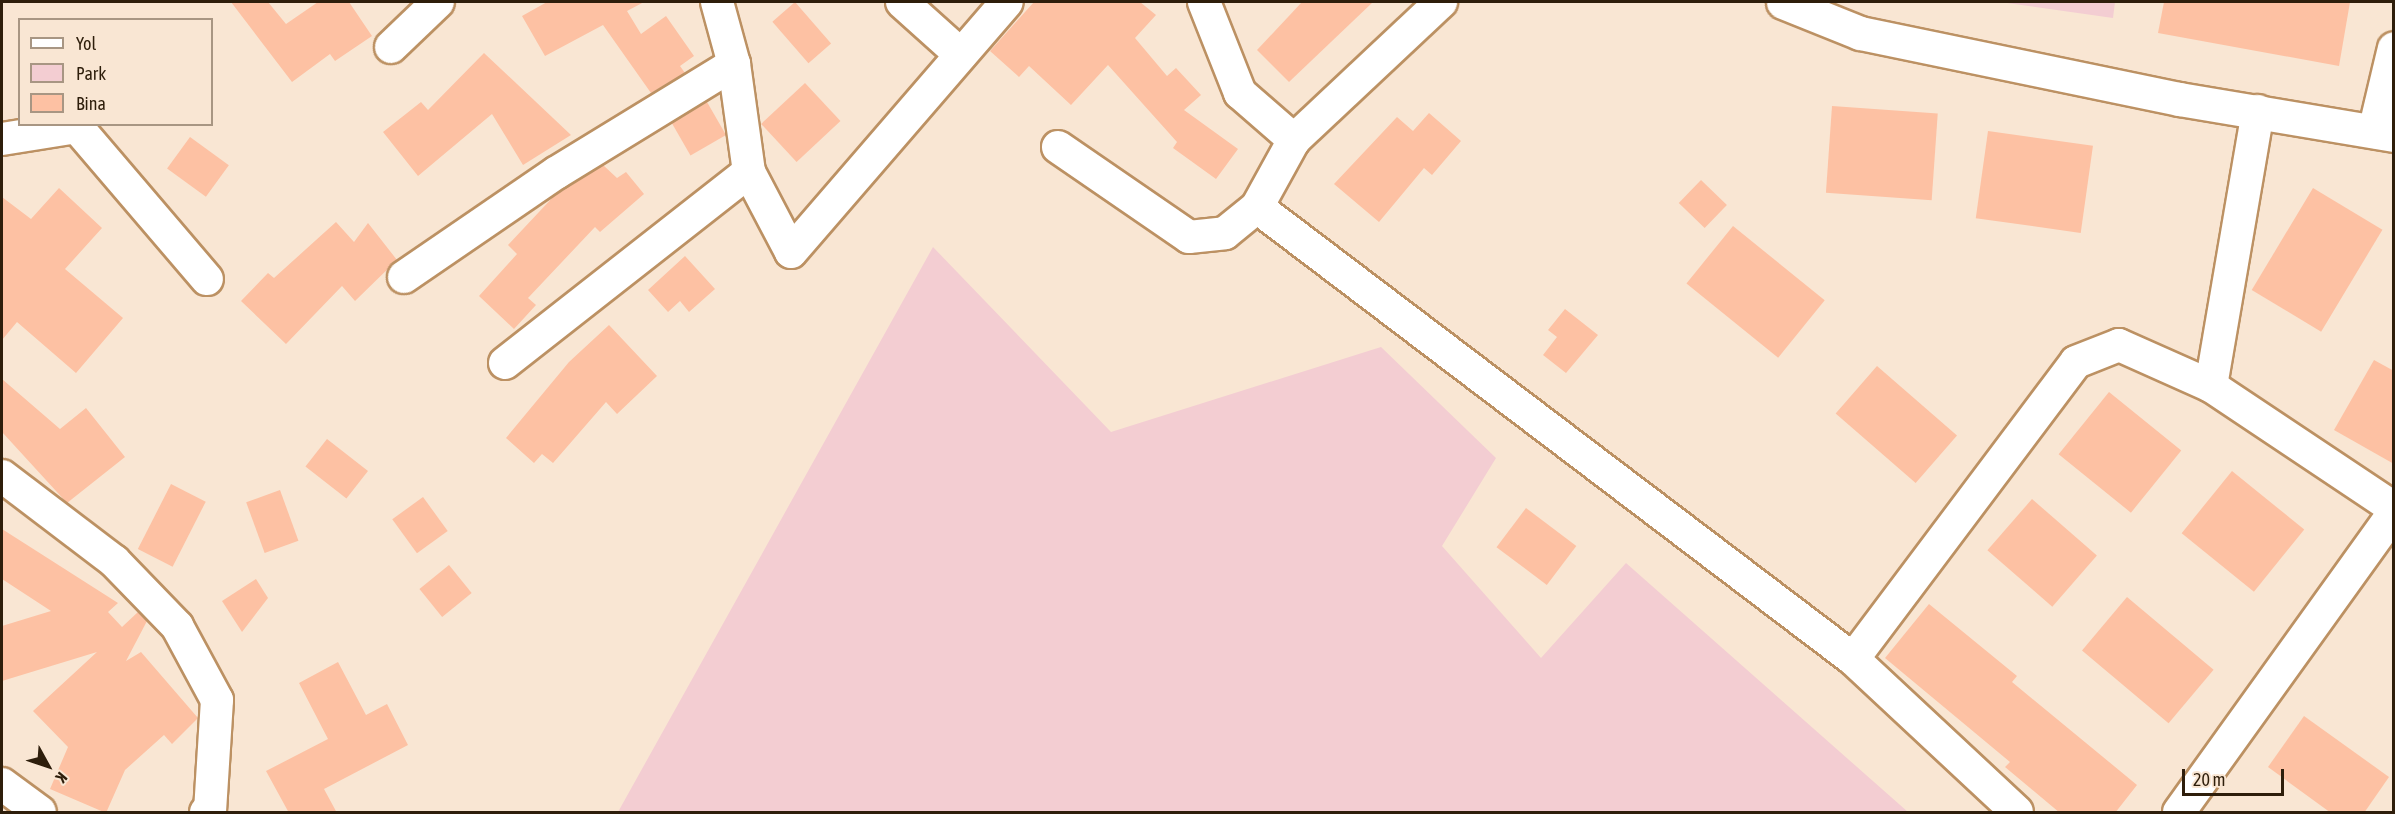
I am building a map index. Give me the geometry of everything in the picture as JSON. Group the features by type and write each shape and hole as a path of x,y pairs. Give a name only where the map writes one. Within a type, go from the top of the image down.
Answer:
{"street":[{"path":"392,47 438,2"},
{"path":"717,2 734,63 749,172 791,252 1007,2"},
{"path":"902,2 961,55"},
{"path":"1204,2 1209,25 1240,93 1294,140"},
{"path":"1058,147 1189,237 1225,233 1257,207 1294,140 1441,2"},
{"path":"1783,2 1860,33 2258,111 2384,133 2394,48"},
{"path":"404,277 556,173 734,63"},
{"path":"2211,386 2258,111"},
{"path":"2,139 76,127 207,279"},
{"path":"505,363 749,172"},
{"path":"1257,207 1853,659 2017,813"},
{"path":"1853,659 2076,362 2119,345 2157,358 2211,386 2394,508"},
{"path":"2,476 114,561 177,626 217,700 209,812"},
{"path":"2179,813 2394,513"},
{"path":"2,784 40,813"}],"green space":[{"path":"2000,2 2115,2 2113,18"},
{"path":"933,247 1111,432 1381,347 1496,458 1442,546 1541,658 1626,563 1908,812 618,812"}],"building":[{"path":"231,2 268,2 286,24 318,2 349,2 372,36 335,61 330,54 292,82"},
{"path":"547,2 644,2 627,11 641,34 666,16 694,56 680,66 685,73 651,93 603,25 545,56 522,16"},
{"path":"795,2 831,44 808,63 772,22"},
{"path":"1034,2 1140,2 1156,15 1135,38 1167,76 1176,68 1201,95 1184,110 1238,149 1216,179 1173,148 1177,142 1108,65 1071,105 1029,66 1019,77 990,51"},
{"path":"1302,2 1373,2 1289,82 1257,50"},
{"path":"2164,2 2350,2 2339,66 2158,33"},
{"path":"484,53 571,135 523,165 492,114 418,176 383,132 421,102 428,110"},
{"path":"805,83 840,121 797,162 761,124"},
{"path":"707,102 726,135 690,155 671,122"},
{"path":"1832,106 1938,113 1932,200 1826,193"},
{"path":"1429,113 1461,141 1432,175 1424,168 1379,222 1334,184 1397,117 1413,131"},
{"path":"1988,131 2093,146 2081,233 1976,218"},
{"path":"190,137 229,165 206,197 167,169"},
{"path":"603,165 617,178 626,172 644,194 600,232 595,227 528,298 536,305 514,329 479,296 517,254 508,245 554,196"},
{"path":"1701,180 1727,205 1705,228 1679,203"},
{"path":"59,188 102,228 65,269 123,318 76,373 17,322 2,340 2,197 31,219"},
{"path":"2313,188 2382,230 2321,332 2252,290"},
{"path":"336,222 354,242 368,223 397,260 355,301 342,286 286,344 241,301 268,273 274,278"},
{"path":"1733,226 1825,300 1778,358 1686,284"},
{"path":"685,256 715,289 689,312 680,301 668,312 648,290"},
{"path":"1565,309 1598,335 1566,373 1543,355 1557,337 1548,330"},
{"path":"609,325 657,376 617,414 606,402 553,463 542,454 534,463 506,438 569,362"},
{"path":"2374,360 2394,371 2394,464 2334,430"},
{"path":"1877,366 1957,436 1916,483 1836,414"},
{"path":"2,379 60,429 86,408 125,457 67,503 2,432"},
{"path":"2109,392 2181,451 2131,513 2059,454"},
{"path":"327,439 368,471 346,499 305,467"},
{"path":"2232,471 2304,530 2254,592 2182,533"},
{"path":"171,484 206,502 173,567 138,549"},
{"path":"280,490 298,541 265,553 246,502"},
{"path":"423,497 448,531 417,553 392,519"},
{"path":"2032,499 2097,555 2052,607 1987,550"},
{"path":"1526,508 1576,546 1547,585 1497,547"},
{"path":"2,529 118,603 108,612 122,627 138,612 147,621 126,661 141,652 198,718 172,744 164,735 125,770 106,813 50,789 68,747 33,711 97,652 2,681 2,626 51,611 2,579"},
{"path":"449,565 472,593 442,617 419,589"},
{"path":"256,579 268,598 242,632 222,601"},
{"path":"2127,597 2214,670 2169,723 2082,651"},
{"path":"1929,604 2017,676 2012,682 2137,785 2115,813 2060,813 2005,767 2010,762 1885,658"},
{"path":"338,662 366,715 387,704 408,745 324,789 337,813 289,813 266,771 328,739 299,683"},
{"path":"2304,716 2389,777 2364,813 2331,813 2268,767"}]}
